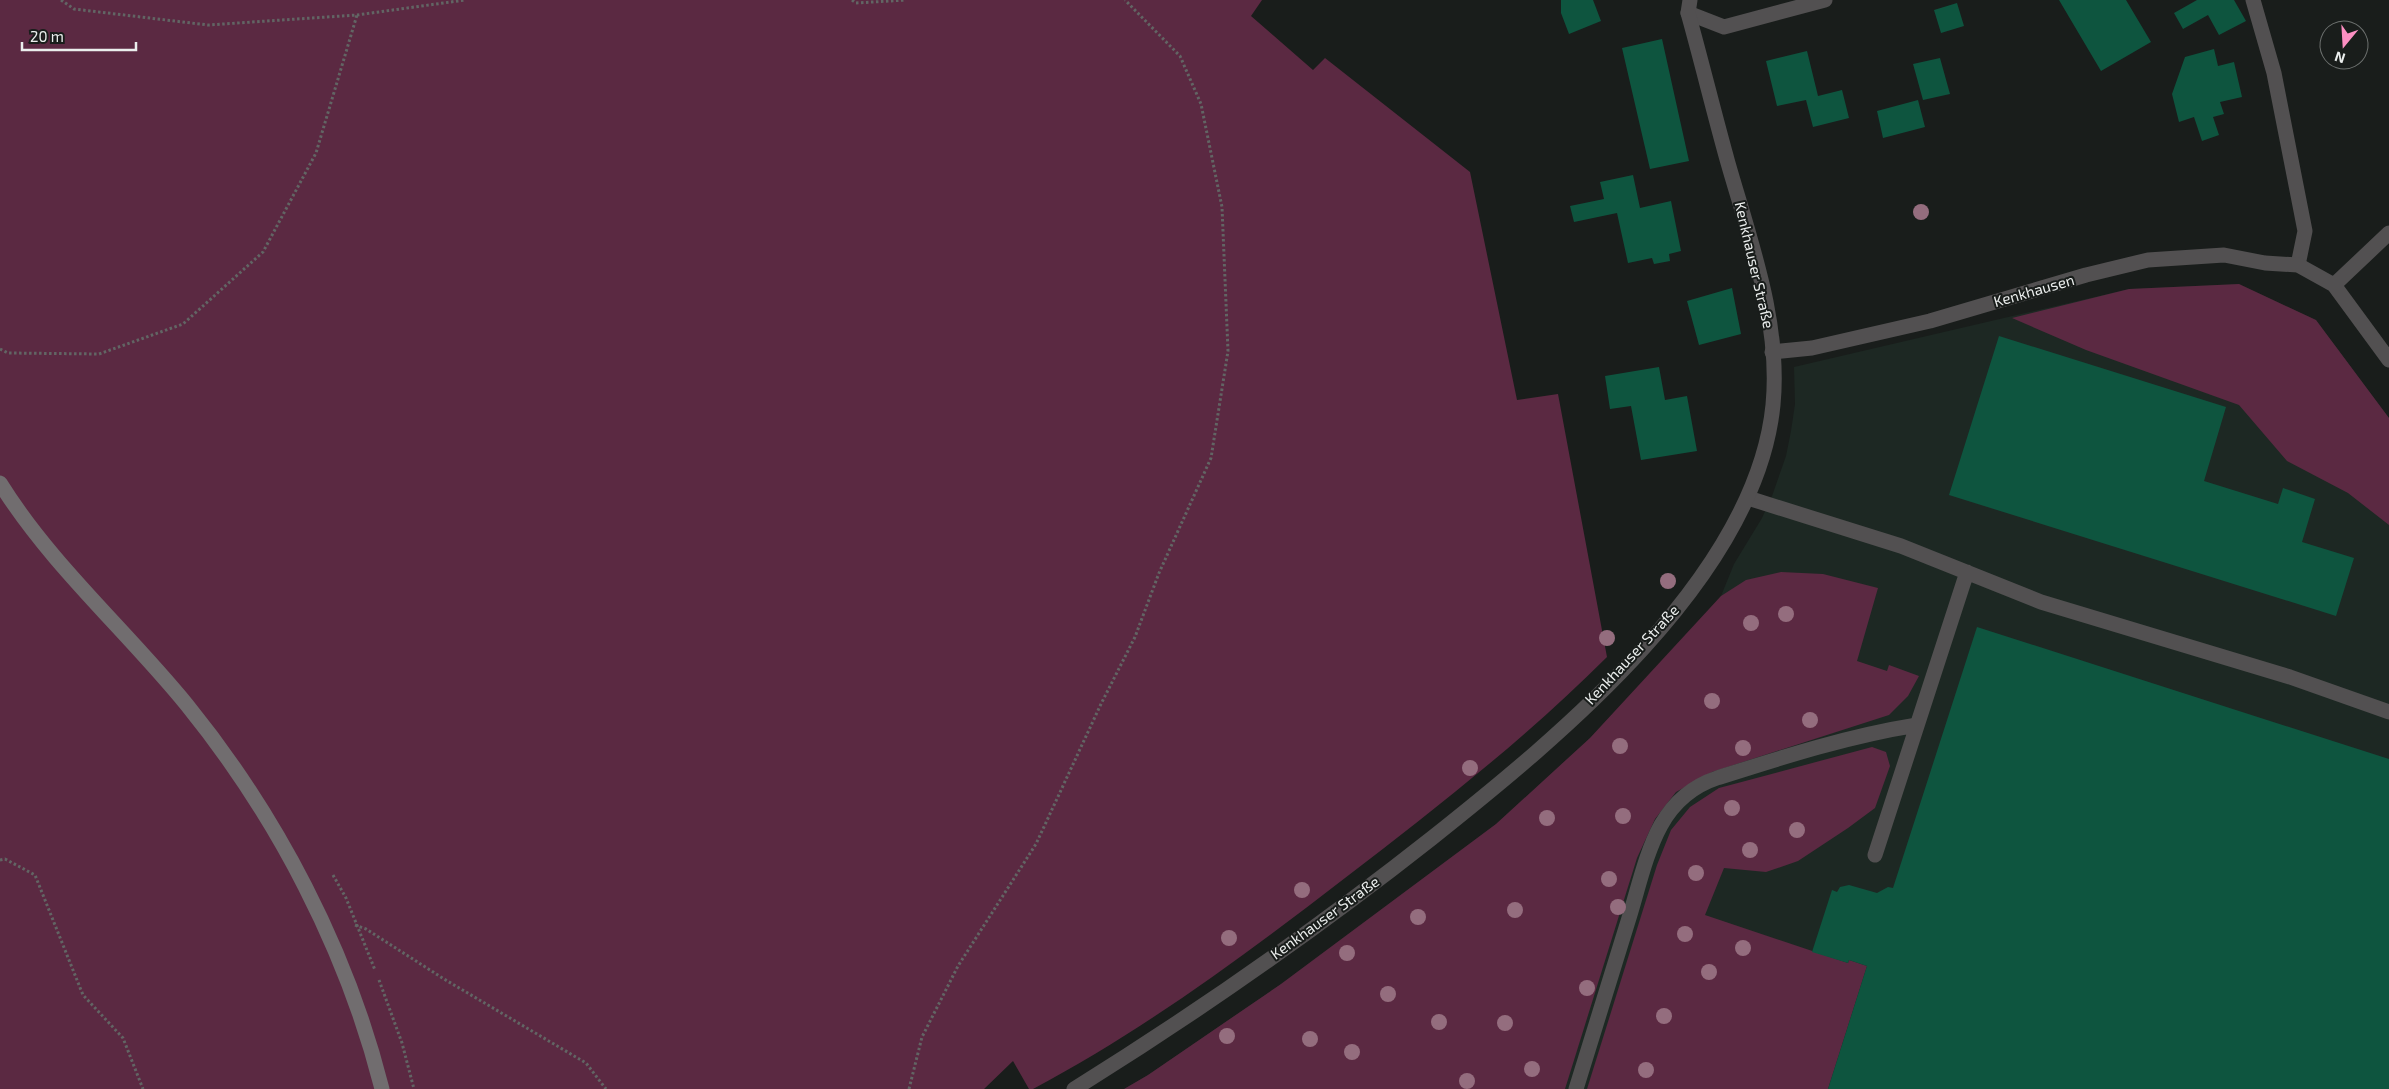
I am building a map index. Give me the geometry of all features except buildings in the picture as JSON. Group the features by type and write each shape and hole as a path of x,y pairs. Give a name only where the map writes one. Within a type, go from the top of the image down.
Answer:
{"main road":[{"path":"0,483 33,530 63,567 181,698 222,752 286,852 318,913 355,999 382,1089"}],"street":[{"path":"1689,7 1724,27 1768,17 1825,0"},
{"path":"2253,0 2274,73 2305,230 2298,265"},
{"name":"Kenkhauser Straße","path":"1074,1089 1181,1020 1297,940 1396,866 1514,772 1587,705 1664,626 1707,566 1748,498 1760,464 1773,404 1772,352 1760,281 1689,7"},
{"path":"2334,285 2389,233"},
{"name":"Kenkhausen","path":"1772,352 1812,348 1922,324 2148,260 2224,255 2265,263 2298,265 2334,285 2389,360"},
{"path":"1748,498 1901,546 2040,602 2290,678 2389,712"},
{"path":"1875,855 1916,725 1968,572"},
{"path":"1576,1089 1644,868 1660,825 1688,792 1702,783 1841,741 1879,731 1916,725"}],"path":[{"path":"61,0 74,8 208,25 357,15 465,0"},
{"path":"852,0 856,3 906,0"},
{"path":"909,1089 922,1036 958,966 1036,844 1101,704 1135,638 1160,573 1211,458 1228,351 1222,207 1201,104 1180,56 1125,0"},
{"path":"0,349 8,353 99,354 183,324 263,252 316,153 357,15"},
{"path":"0,860 5,859 35,875 83,995 123,1038 143,1089"},
{"path":"318,913 366,929 444,979 586,1063 606,1089"}],"shaded area":[{"path":"0,0 1262,0 1251,16 1313,70 1325,58 1470,172 1517,400 1558,394 1607,657 1545,716 1479,772 1413,826 1307,907 1232,963 1154,1017 1115,1042 1033,1089 1029,1089 1013,1061 984,1089 0,1089"},
{"path":"2239,284 2316,320 2389,418 2389,1089 1124,1089 1148,1075 1281,984 1496,824 1590,738 1672,651 1721,596 1734,564 1762,518 1772,496 1786,456 1791,431 1795,404 1794,367 2129,289"},
{"path":"2239,284 2316,320 2389,418 2389,525 2348,493 2287,461 2239,405 2086,350 2012,318 2129,289"},
{"path":"1781,572 1823,574 1878,588 1857,661 1887,671 1889,665 1919,676 1908,696 1889,715 1712,772 1676,792 1655,819 1637,858 1565,1089 1124,1089 1148,1075 1281,984 1496,824 1590,738 1721,596 1746,580"},
{"path":"1872,747 1886,752 1890,766 1875,808 1798,861 1766,872 1724,868 1705,915 1848,963 1849,960 1867,966 1828,1089 1587,1089 1657,865 1671,830 1690,807 1719,788"}]}
